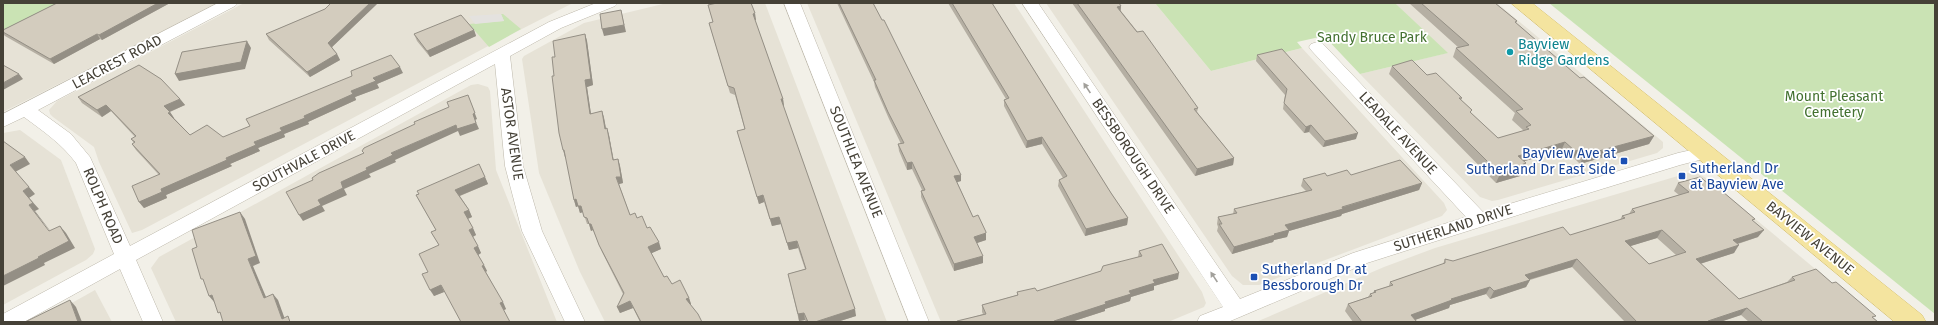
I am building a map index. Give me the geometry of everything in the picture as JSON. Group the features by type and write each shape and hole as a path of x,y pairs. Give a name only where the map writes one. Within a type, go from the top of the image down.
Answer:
{"main road":[{"name":"BAYVIEW AVENUE","path":"1520,3 1913,322"}],"street":[{"name":"LEACREST ROAD","path":"3,122 230,3"},
{"name":"SOUTHVALE DRIVE","path":"6,322 555,25 606,3"},
{"name":"SOUTHLEA AVENUE","path":"792,3 919,322"},
{"name":"BESSBOROUGH DRIVE","path":"1030,3 1236,310"},
{"name":"LEADALE AVENUE","path":"1317,47 1480,220"},
{"name":"ASTOR AVENUE","path":"502,55 516,173 532,231 575,322"},
{"name":"ROLPH ROAD","path":"26,110 60,134 78,151 89,172 153,322"},
{"name":"SUTHERLAND DRIVE","path":"1208,322 1360,258 1678,159 1705,153"}],"shaded area":[{"path":"65,3 219,3 3,112 3,35"},
{"path":"244,3 573,3 494,43 142,230 132,233 99,162 94,147 53,117 49,110 57,101"},
{"path":"667,3 765,3 887,322 605,322 580,272 539,173 522,59 524,56 584,23"},
{"path":"807,3 1014,3 1202,292 1206,303 1204,307 1168,322 941,322"},
{"path":"1046,3 1155,3 1211,71 1302,48 1444,203 1447,210 1442,216 1259,285 1243,285 1232,276"},
{"path":"1395,3 1497,3 1663,142 1663,148 1657,153 1498,200 1492,201 1480,197 1360,74 1447,53"},
{"path":"501,14 504,21 475,24 469,16"},
{"path":"478,84 488,87 490,91 496,170 557,322 176,322 151,268 159,257 471,85"},
{"path":"20,130 61,160 95,249 93,254 86,260 3,305 3,133"},
{"path":"1688,173 1697,173 1706,178 1879,322 1256,322 1384,267 1435,248"},
{"path":"95,290 112,322 38,322"}],"green space":[{"path":"3,3 65,3 3,35"},
{"name":"Sandy Bruce Park","path":"1155,3 1395,3 1448,53 1360,74 1324,36 1297,42 1302,48 1211,71"},
{"name":"Mount Pleasant Cemetery","path":"1549,3 1935,3 1935,314"},
{"path":"501,14 521,29 489,47 469,24 504,21"}],"building":[{"path":"57,3 158,3 99,35 97,34 50,59 3,32 3,30"},
{"path":"331,3 370,3 328,43 337,54 307,72 266,34 325,9"},
{"path":"717,3 751,3 755,13 753,14 783,99 781,99 855,309 815,322 808,322 804,313 798,314 788,274 806,269 797,241 787,243 779,217 770,219 763,195 757,197 737,131 745,129 734,88 728,86 709,23 713,22 708,5"},
{"path":"839,3 873,3 882,20 884,20 961,175 954,176 973,217 978,215 986,232 974,237 983,256 954,264 921,191 925,190 912,162 907,163 898,144 904,143 888,112 874,80 876,80"},
{"path":"952,3 992,3 1128,218 1086,229 1059,180 1067,176 1042,137 1027,141 1004,100 1009,98"},
{"path":"1077,3 1119,3 1121,6 1117,7 1137,32 1143,31 1198,108 1194,109 1234,158 1197,169"},
{"path":"1421,3 1495,3 1580,78 1584,77 1654,136 1584,155 1579,150 1575,151 1565,142 1518,156 1526,163 1521,165 1524,167 1500,174 1392,66 1412,60 1427,75 1436,73 1462,98 1459,98 1472,110 1470,112 1498,138 1529,129 1526,127 1531,125 1516,111 1523,109 1456,48 1469,45"},
{"path":"621,10 624,25 602,29 600,14"},
{"path":"461,15 474,30 427,51 414,34"},
{"path":"585,34 591,79 585,80 590,114 602,111 613,160 618,159 621,177 616,177 630,215 635,213 637,218 642,216 647,228 650,227 659,242 648,247 664,277 667,276 672,284 680,280 689,298 686,299 698,314 702,322 641,322 630,301 617,307 624,293 599,245 591,224 589,224 587,218 584,217 581,206 578,206 576,199 574,200 559,133 552,76 554,76 552,57 555,57 553,41"},
{"path":"247,41 241,62 175,74 182,52"},
{"path":"1282,49 1358,133 1325,141 1311,125 1306,127 1284,103 1287,89 1257,55"},
{"path":"391,55 400,67 373,78 376,81 351,91 353,94 304,116 305,118 280,128 282,131 254,142 256,145 226,158 227,160 161,189 162,192 139,202 132,186 160,174 132,144 135,142 131,139 136,136 106,105 97,110 78,97 139,65 161,79 180,99 164,106 170,112 168,113 190,135 207,125 223,137 250,126 246,119 352,76 351,71"},
{"path":"3,65 19,74 3,83"},
{"path":"468,95 475,113 473,114 476,123 457,129 456,125 391,153 393,155 366,168 367,170 341,182 343,188 318,200 321,205 299,215 286,192 313,180 312,178 319,173 364,153 362,151 364,148 415,124 414,122 449,107 447,102"},
{"path":"3,141 25,157 10,165 29,187 23,191 33,203 29,205 49,231 60,226 69,241 3,276"},
{"path":"1400,160 1422,183 1342,207 1343,209 1285,225 1289,230 1234,247 1219,224 1222,224 1218,217 1237,213 1234,209 1312,190 1303,179 1325,173 1327,176 1347,170 1351,175"},
{"path":"479,164 485,177 455,190 469,210 464,212 473,228 469,230 478,246 474,248 484,265 482,266 503,302 500,303 510,322 461,322 441,285 430,290 422,274 428,272 419,254 439,245 431,232 436,230 416,195 419,194 417,191"},
{"path":"1700,177 1713,187 1716,186 1755,219 1752,220 1764,230 1733,240 1739,245 1696,259 1739,299 1795,280 1792,277 1816,269 1832,283 1836,282 1876,316 1872,317 1878,322 1763,322 1747,308 1708,321 1709,322 1637,322 1577,259 1525,275 1530,280 1494,291 1490,287 1451,299 1452,300 1411,315 1417,322 1362,322 1348,304 1372,296 1370,294 1376,292 1374,291 1393,285 1390,282 1445,263 1445,259 1453,261 1563,227 1570,235 1625,218 1622,216 1635,212 1632,209 1689,192 1678,183","holes":["1662,230 1686,252 1649,264 1625,241"]},
{"path":"240,212 256,256 248,259 264,298 273,294 282,319 288,316 290,322 223,322 220,312 218,313 212,295 209,296 203,279 201,279 192,249 197,247 192,230"},
{"path":"1162,244 1179,273 1153,280 1155,283 1129,291 1131,294 1105,302 1106,304 1054,322 957,322 986,314 982,305 1018,295 1017,292 1035,288 1037,291 1101,271 1103,266 1142,256 1139,251"},
{"path":"70,300 78,322 25,322"}],"place":[{"name":"Bayview Ridge Gardens","path":"1510,52"},
{"name":"Bayview Ave at Sutherland Dr East Side","path":"1624,161"},
{"name":"Sutherland Dr at Bayview Ave","path":"1682,176"},
{"name":"Sutherland Dr at Bessborough Dr","path":"1254,277"}]}
